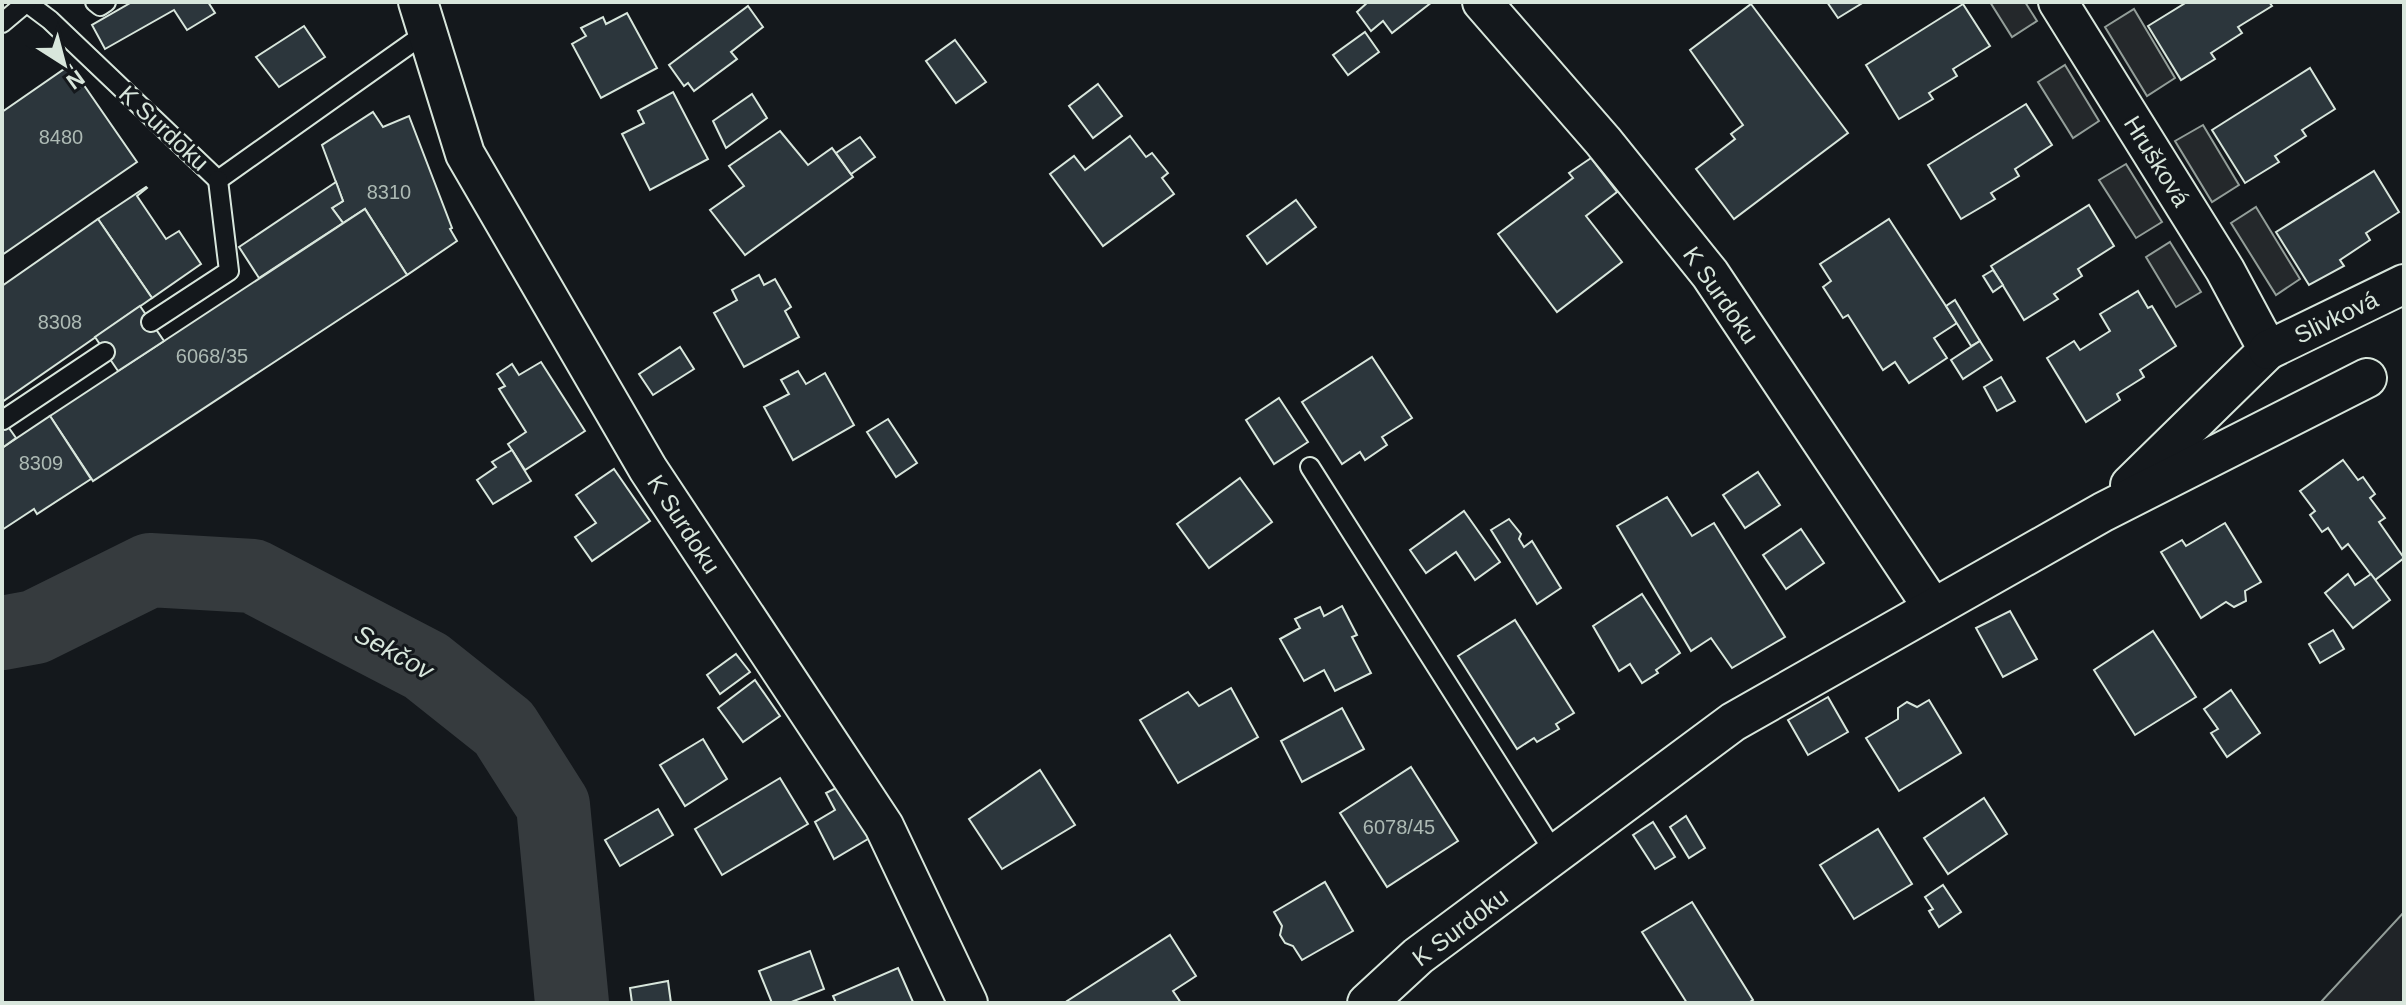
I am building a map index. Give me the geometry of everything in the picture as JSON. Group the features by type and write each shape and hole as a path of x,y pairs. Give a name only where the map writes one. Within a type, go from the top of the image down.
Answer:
{"street":[{"name":"K Surdoku","path":"1482,2 1603,141 1710,274 1933,608"},
{"name":"Hrušková","path":"2058,2 2225,270 2260,336"},
{"name":"K Surdoku","path":"423,17 465,154 648,469 884,826 968,1003"},
{"name":"Slivková","path":"2260,336 2404,284"},
{"name":"K Surdoku","path":"2103,512 2260,336"},
{"name":"K Surdoku","path":"1367,1003 1418,956 1733,722 2103,512 2367,378"}],"lane":[{"name":"K Surdoku","path":"2,23 27,2 50,20 218,180 423,17"},
{"path":"95,2 100,6 106,2"},
{"path":"151,322 229,271 218,180"},
{"path":"3,420 105,352"},
{"path":"1310,467 1556,855"}],"shaded area":[{"path":"1990,2 2025,2 2037,21 2012,37"},
{"path":"2134,9 2175,78 2147,96 2105,27"},
{"path":"2065,65 2099,121 2073,138 2038,82"},
{"path":"2203,125 2239,185 2212,202 2175,141"},
{"path":"2126,164 2162,222 2136,238 2099,180"},
{"path":"2256,207 2300,279 2276,295 2231,223"},
{"path":"2170,242 2201,292 2176,307 2146,257"},
{"path":"2404,912 2404,1003 2320,1003"}],"building":[{"path":"132,2 208,2 215,13 187,30 174,10 105,49 92,25"},
{"path":"1368,2 1432,2 1392,33 1383,21 1371,31 1357,12"},
{"path":"1827,2 1864,2 1838,18"},
{"path":"2187,2 2269,2 2272,6 2238,27 2242,33 2211,53 2215,59 2181,80 2148,26"},
{"path":"1751,4 1848,133 1734,219 1696,169 1735,139 1731,134 1743,125 1690,50"},
{"path":"1963,4 1990,46 1953,69 1957,76 1929,93 1933,99 1899,119 1866,65"},
{"path":"748,6 763,27 731,52 737,59 694,91 688,83 684,86 669,65"},
{"path":"627,13 657,68 601,98 572,44 586,36 581,28 603,17 606,24"},
{"path":"304,26 325,57 279,87 256,57"},
{"path":"1365,32 1379,52 1348,75 1333,55"},
{"path":"955,40 986,82 956,103 926,61"},
{"path":"70,65 137,162 2,255 2,112"},
{"path":"2310,68 2335,109 2302,130 2306,136 2275,156 2279,162 2245,183 2212,130"},
{"path":"1098,84 1122,116 1093,138 1069,106"},
{"path":"673,92 708,159 650,190 622,134 644,123 638,111"},
{"path":"752,94 767,118 726,148 713,121"},
{"path":"2026,104 2052,145 2015,169 2019,176 1991,193 1995,199 1961,219 1928,165"},
{"path":"373,112 383,127 409,116 457,241 407,275 365,209 343,223 332,208 343,201 322,145"},
{"path":"780,131 808,165 832,148 853,177 745,255 710,210 744,186 729,166"},
{"path":"1130,136 1146,157 1152,153 1168,173 1162,178 1174,194 1103,246 1050,174 1074,156 1085,170"},
{"path":"860,137 875,157 851,174 836,153"},
{"path":"1591,158 1617,192 1586,216 1622,262 1557,312 1498,234 1573,178 1569,173"},
{"path":"2374,171 2399,212 2366,233 2370,240 2340,260 2344,266 2309,285 2276,232"},
{"path":"336,182 343,201 332,208 343,223 259,278 239,247"},
{"path":"146,187 137,196 166,239 179,231 201,264 152,298 98,219"},
{"path":"1296,200 1316,227 1267,264 1247,236"},
{"path":"2089,205 2114,246 2078,269 2082,276 2054,294 2058,299 2024,320 1991,266"},
{"path":"365,209 407,275 93,481 50,416"},
{"path":"98,219 152,298 2,402 2,286"},
{"path":"1889,219 1957,323 1934,338 1947,358 1909,383 1895,362 1883,370 1848,315 1843,318 1823,287 1831,281 1820,264"},
{"path":"1993,270 2003,285 1993,292 1983,276"},
{"path":"759,275 764,285 775,279 791,307 785,311 799,337 744,367 714,313 737,300 732,290"},
{"path":"2138,291 2148,308 2152,306 2176,346 2140,370 2144,377 2117,394 2120,400 2086,422 2047,358 2074,341 2080,350 2110,331 2100,314"},
{"path":"1955,300 1980,341 1971,346 1946,306"},
{"path":"140,306 164,341 118,371 95,337"},
{"path":"1980,341 1992,360 1963,379 1951,360"},
{"path":"680,347 694,369 653,395 639,374"},
{"path":"1372,357 1412,418 1382,437 1387,445 1365,460 1360,452 1342,464 1302,402"},
{"path":"541,362 585,431 525,470 508,444 526,432 499,389 505,386 497,374 512,364 519,375"},
{"path":"798,371 806,384 825,373 854,425 793,460 764,407 789,394 781,380"},
{"path":"2001,377 2015,401 1997,411 1984,387"},
{"path":"1279,398 1308,442 1274,464 1246,420"},
{"path":"50,416 91,479 37,514 34,509 2,530 2,448"},
{"path":"2,418 16,438 2,448"},
{"path":"888,419 917,463 896,477 867,432"},
{"path":"512,450 531,481 493,504 477,480 496,467 492,462"},
{"path":"2343,460 2358,480 2363,477 2375,494 2370,498 2385,518 2379,522 2404,558 2375,580 2348,544 2342,549 2328,528 2322,532 2310,515 2315,511 2300,491"},
{"path":"614,469 650,521 592,561 575,537 596,523 576,495"},
{"path":"1758,472 1780,505 1745,528 1723,495"},
{"path":"1240,478 1272,522 1209,568 1177,524"},
{"path":"1667,497 1692,536 1714,523 1785,637 1732,668 1711,638 1691,651 1617,526"},
{"path":"1464,511 1500,562 1475,580 1456,552 1426,573 1410,550"},
{"path":"1509,519 1521,534 1519,539 1524,547 1532,541 1561,588 1537,604 1491,530"},
{"path":"2225,523 2261,582 2245,591 2246,601 2234,607 2226,602 2201,618 2161,552 2182,540 2186,546"},
{"path":"1801,529 1824,563 1786,589 1763,555"},
{"path":"2348,574 2355,585 2371,574 2390,600 2353,628 2325,593"},
{"path":"1642,594 1680,653 1642,683 1630,664 1619,671 1593,626"},
{"path":"1342,606 1357,635 1352,637 1371,673 1335,691 1324,670 1304,681 1280,639 1300,628 1295,619 1320,607 1324,616"},
{"path":"2010,611 2037,659 2003,677 1976,628"},
{"path":"1515,620 1574,713 1556,724 1559,729 1537,742 1534,738 1517,749 1458,656"},
{"path":"2333,630 2344,649 2320,663 2309,644"},
{"path":"2153,631 2196,697 2135,735 2094,670"},
{"path":"736,654 750,672 720,694 707,675"},
{"path":"755,680 780,716 743,742 718,708"},
{"path":"1231,688 1258,737 1178,783 1140,720 1188,692 1199,706"},
{"path":"2231,690 2260,733 2227,757 2211,733 2218,729 2204,709"},
{"path":"1828,697 1848,732 1808,755 1788,720"},
{"path":"1929,700 1961,753 1899,791 1866,738 1898,719 1898,708 1907,702 1917,707"},
{"path":"1342,708 1364,749 1302,782 1281,741"},
{"path":"703,739 727,779 685,806 660,765"},
{"path":"1411,767 1458,841 1387,887 1340,813"},
{"path":"1040,770 1075,825 1002,869 969,819"},
{"path":"780,778 808,824 722,875 695,829"},
{"path":"842,785 873,836 834,859 815,822 835,810 826,793"},
{"path":"1984,798 2007,834 1948,874 1924,838"},
{"path":"658,809 673,835 620,866 605,840"},
{"path":"1686,816 1705,848 1689,858 1670,827"},
{"path":"1653,822 1675,857 1655,869 1633,835"},
{"path":"1878,829 1912,884 1854,919 1820,865"},
{"path":"1325,882 1353,931 1302,960 1293,946 1285,943 1280,935 1282,926 1274,912"},
{"path":"1943,885 1961,912 1939,927 1925,897"},
{"path":"1692,902 1753,1000 1748,1003 1687,1003 1642,932"},
{"path":"1170,935 1196,976 1173,991 1181,1003 1064,1003"},
{"path":"810,951 824,989 789,1003 772,1003 759,971"},
{"path":"898,968 913,1002 836,1003 833,996"},
{"path":"668,981 671,1003 632,1003 630,988"}],"waterway":[{"name":"Sekčov","path":"2,633 35,627 150,570 253,576 426,666 504,728 553,805 572,1003"}]}
